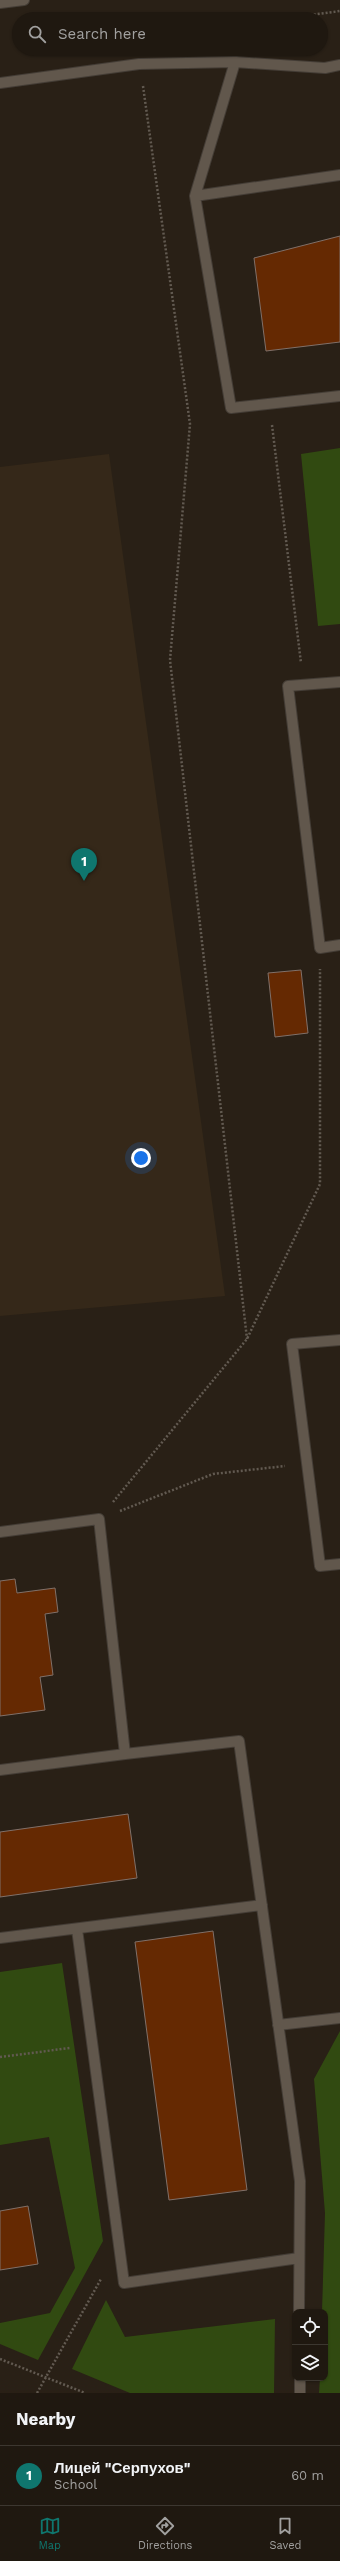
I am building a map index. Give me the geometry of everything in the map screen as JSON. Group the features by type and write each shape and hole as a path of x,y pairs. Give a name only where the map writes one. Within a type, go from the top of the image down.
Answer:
{"street":[{"path":"0,3 24,0"},
{"path":"235,62 195,196 231,408 340,396"},
{"path":"0,83 139,64 235,62 325,68 340,65"},
{"path":"195,196 340,175"},
{"path":"340,682 288,686 320,948 340,946"},
{"path":"340,1340 292,1344 320,1566 340,1564"},
{"path":"0,1532 99,1519 125,1754"},
{"path":"0,1770 239,1741 300,2181 299,2309"},
{"path":"0,1938 262,1905"},
{"path":"77,1929 124,2283 299,2258"},
{"path":"278,2025 340,2018"},
{"path":"300,2381 300,2393"}],"path":[{"path":"328,13 340,11"},
{"path":"139,64 190,424 170,660 247,1339"},
{"path":"269,403 303,685"},
{"path":"99,1519 247,1339 320,1184 320,948"},
{"path":"99,1519 212,1474 307,1463"},
{"path":"0,2057 92,2045"},
{"path":"37,2393 47,2378 119,2246"},
{"path":"0,2359 85,2393"}],"shaded area":[{"path":"109,454 225,1296 0,1316 0,467"}],"green space":[{"path":"340,448 340,624 318,626 301,454"},
{"path":"62,1963 103,2241 38,2360 0,2344 0,2323 50,2313 75,2268 49,2137 0,2145 0,1972"},
{"path":"340,2031 340,2393 319,2393 320,2381 328,2381 328,2309 322,2309 325,2213 314,2079"},
{"path":"106,2300 125,2337 275,2319 274,2393 130,2393 72,2369"}],"building":[{"path":"340,236 340,342 266,351 254,258"},
{"path":"301,970 308,1033 275,1037 268,973"},
{"path":"15,1579 17,1593 55,1588 58,1612 45,1614 53,1675 40,1677 45,1710 0,1716 0,1581"},
{"path":"128,1814 137,1878 0,1897 0,1832"},
{"path":"213,1931 247,2190 169,2200 135,1942"},
{"path":"28,2206 38,2264 0,2270 0,2211"}],"place":[{"name":"Лицей \"Серпухов\"","path":"84,881"}]}
